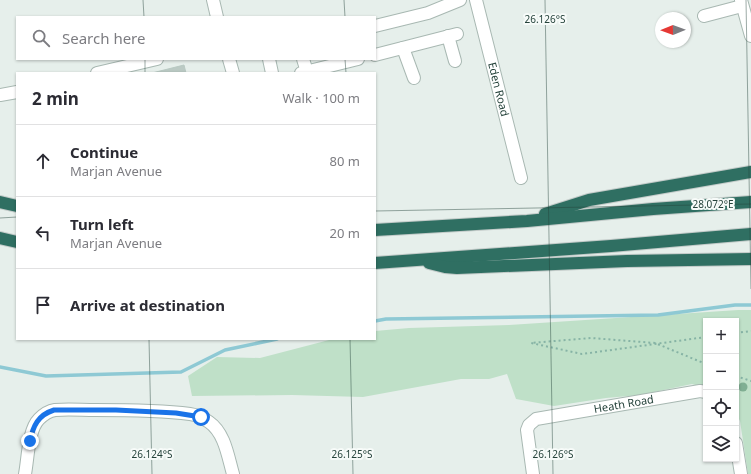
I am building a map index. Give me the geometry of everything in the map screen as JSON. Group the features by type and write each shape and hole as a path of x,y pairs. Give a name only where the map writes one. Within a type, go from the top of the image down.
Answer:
{"highway":[{"path":"527,221 589,200 751,172"},
{"path":"0,202 16,206"},
{"path":"376,230 527,221 653,209 751,202"},
{"path":"376,263 751,234"},
{"path":"0,238 16,242"},
{"path":"419,260 444,267 457,268 627,261 751,259"}],"street":[{"path":"213,0 218,16"},
{"path":"376,26 428,13 460,0"},
{"name":"Eden Road","path":"476,0 521,178"},
{"path":"704,16 742,3 751,36"},
{"path":"376,55 453,35 455,61"},
{"path":"403,48 414,78"},
{"path":"101,72 153,60"},
{"path":"229,60 233,72"},
{"path":"269,60 272,72"},
{"path":"303,60 304,72 330,62 349,60"},
{"path":"0,96 16,92"},
{"name":"Heath Road","path":"533,474 527,430 532,421 542,418 703,392"},
{"path":"25,474 32,429 38,420 46,413 54,410 116,410 190,414 201,417 211,423 225,445 233,474"},
{"path":"739,462 741,474"}],"path":[{"path":"739,333 751,331"},
{"path":"703,337 655,343 582,354 531,343 591,338 655,343 703,363"},
{"path":"739,377 751,381"}],"green space":[{"path":"751,310 751,474 748,474 739,419 739,318 703,318 703,387 692,384 640,395 606,398 554,406 516,399 507,374 489,379 461,379 363,397 292,395 192,396 188,376 217,357 260,358 329,340 376,340 376,331 409,328 509,325"}],"building":[{"path":"184,65 186,72 156,72"}],"waterway":[{"path":"376,321 386,319 658,315 735,305 751,305"},
{"path":"0,367 46,376 181,372 225,350 272,340"}],"route":[{"path":"30,441 32,429 38,420 46,413 54,410 116,410 190,414 201,417"}]}
